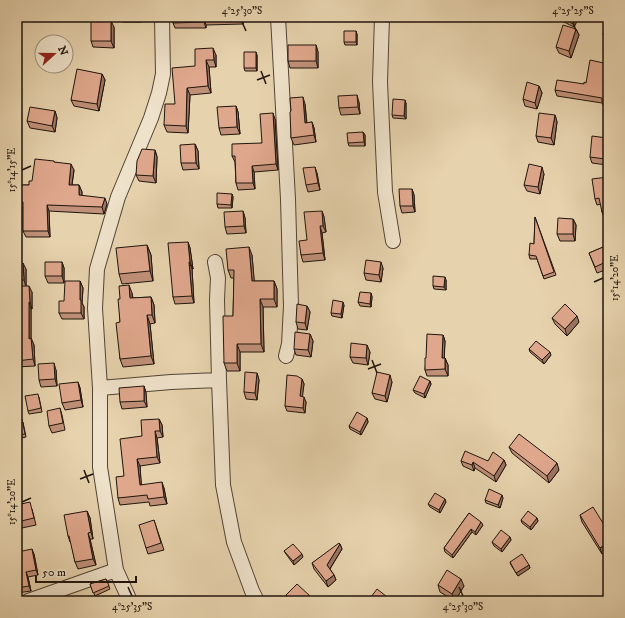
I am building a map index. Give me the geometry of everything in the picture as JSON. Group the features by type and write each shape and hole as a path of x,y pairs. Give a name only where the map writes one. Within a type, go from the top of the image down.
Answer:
{"street":[{"path":"130,601 116,570 100,467 100,388 95,308 97,269 118,197 151,118 159,93 163,74 162,17"},
{"path":"278,17 288,214 290,306 289,344 286,356"},
{"path":"382,17 380,82 384,184 393,241"},
{"path":"215,262 218,278 217,300 219,380 224,485 234,542 257,601"},
{"path":"100,388 171,382 219,380"},
{"path":"28,601 116,570"}],"building":[{"path":"173,17 241,17 241,19 204,19 204,22 173,23"},
{"path":"560,17 576,17 573,24"},
{"path":"91,20 111,21 111,41 91,41"},
{"path":"608,23 608,37 603,34"},
{"path":"563,25 576,29 569,51 556,47"},
{"path":"344,31 356,31 356,42 344,42"},
{"path":"288,45 316,45 316,61 288,61"},
{"path":"213,48 214,60 206,60 208,86 187,88 186,126 164,125 165,104 175,104 172,68 195,66 195,49"},
{"path":"244,52 256,52 256,68 244,68"},
{"path":"590,60 608,64 604,85 608,85 608,103 602,102 602,98 555,90 557,80 584,84 584,82 586,83"},
{"path":"77,69 102,74 97,104 71,100"},
{"path":"527,82 539,86 535,103 523,99"},
{"path":"357,95 358,107 339,108 338,96"},
{"path":"303,97 305,123 312,122 314,135 291,138 290,98"},
{"path":"393,99 405,100 404,116 392,115"},
{"path":"236,106 237,127 219,128 217,107"},
{"path":"30,107 55,111 52,126 27,121"},
{"path":"273,113 276,164 252,166 253,183 236,183 235,156 232,156 232,144 262,143 260,114"},
{"path":"539,113 555,115 551,138 536,136"},
{"path":"363,132 364,142 348,143 347,133"},
{"path":"592,136 607,138 605,159 590,157"},
{"path":"195,144 196,163 181,163 180,145"},
{"path":"142,149 155,150 153,176 136,175 137,161"},
{"path":"35,159 71,164 69,185 79,185 79,195 105,198 102,207 47,205 48,231 23,231 23,202 17,202 17,185 29,185 29,181 32,181"},
{"path":"529,164 542,167 538,187 524,185"},
{"path":"315,167 318,183 306,185 303,168"},
{"path":"608,177 608,211 602,212 599,198 595,199 592,179"},
{"path":"399,189 412,189 413,206 400,206"},
{"path":"217,193 232,194 231,205 217,204"},
{"path":"243,211 244,226 225,227 224,212"},
{"path":"322,211 323,226 320,226 323,253 301,255 299,241 307,240 304,212"},
{"path":"535,217 554,272 543,276 536,256 529,255 530,243 534,244"},
{"path":"558,218 573,219 573,234 557,234"},
{"path":"188,242 192,296 173,297 168,243"},
{"path":"147,245 150,271 119,274 116,248"},
{"path":"608,245 608,261 595,267 589,253"},
{"path":"249,247 252,281 274,281 274,299 260,299 261,344 237,344 237,363 224,363 223,316 233,316 234,270 228,270 226,249"},
{"path":"366,260 381,262 379,275 364,273"},
{"path":"45,262 62,262 62,276 45,276"},
{"path":"17,263 23,263 24,280 17,280"},
{"path":"433,276 445,277 444,287 433,286"},
{"path":"65,281 80,281 81,313 59,313 59,301 64,301"},
{"path":"129,285 130,298 151,297 152,315 147,315 151,356 120,359 116,323 120,322 118,299 120,299 119,286"},
{"path":"17,286 29,286 29,339 31,338 33,359 17,361"},
{"path":"360,292 371,293 370,304 358,302"},
{"path":"333,300 343,302 341,314 331,313"},
{"path":"297,304 307,306 305,323 296,322"},
{"path":"565,304 577,316 565,329 552,318"},
{"path":"295,332 310,334 308,350 294,349"},
{"path":"427,334 443,335 442,358 445,358 445,369 425,370"},
{"path":"536,341 550,352 542,360 529,349"},
{"path":"351,343 367,345 366,358 350,357"},
{"path":"54,363 55,379 39,380 38,364"},
{"path":"245,372 257,373 255,393 244,392"},
{"path":"377,372 390,375 385,396 372,393"},
{"path":"287,375 297,376 302,379 300,396 304,397 303,408 285,406"},
{"path":"420,376 430,381 424,394 413,390"},
{"path":"78,382 81,400 62,403 59,384"},
{"path":"144,386 144,401 120,402 119,388"},
{"path":"38,394 41,408 28,411 25,396"},
{"path":"60,408 63,423 49,426 47,411"},
{"path":"357,412 367,418 360,432 349,426"},
{"path":"22,419 25,434 17,435 17,420"},
{"path":"159,419 160,431 155,431 157,457 137,459 140,485 162,482 164,497 148,499 147,495 118,498 116,477 124,476 120,439 142,436 141,420"},
{"path":"519,434 557,463 547,476 509,447"},
{"path":"465,451 488,461 493,452 504,460 494,476 473,462 472,465 461,461"},
{"path":"489,489 502,495 498,505 485,500"},
{"path":"435,493 445,499 439,510 428,504"},
{"path":"30,502 34,518 17,522 17,505"},
{"path":"593,507 608,531 608,543 600,548 580,515"},
{"path":"87,511 91,532 88,533 93,559 75,562 64,515"},
{"path":"528,511 537,518 530,527 521,520"},
{"path":"469,513 481,522 475,532 471,529 452,555 444,548"},
{"path":"154,520 161,543 146,548 139,525"},
{"path":"501,530 510,537 501,549 492,542"},
{"path":"339,543 340,544 327,565 334,575 326,581 312,563"},
{"path":"293,544 302,554 293,561 284,551"},
{"path":"32,549 36,570 26,572 29,586 17,588 17,571 21,570 18,552"},
{"path":"522,554 529,565 516,573 510,562"},
{"path":"447,570 461,579 452,594 438,585"},
{"path":"106,579 109,586 93,593 90,584"},
{"path":"297,584 310,596 305,601 292,601 286,595"},
{"path":"377,589 391,600 368,601"}]}
